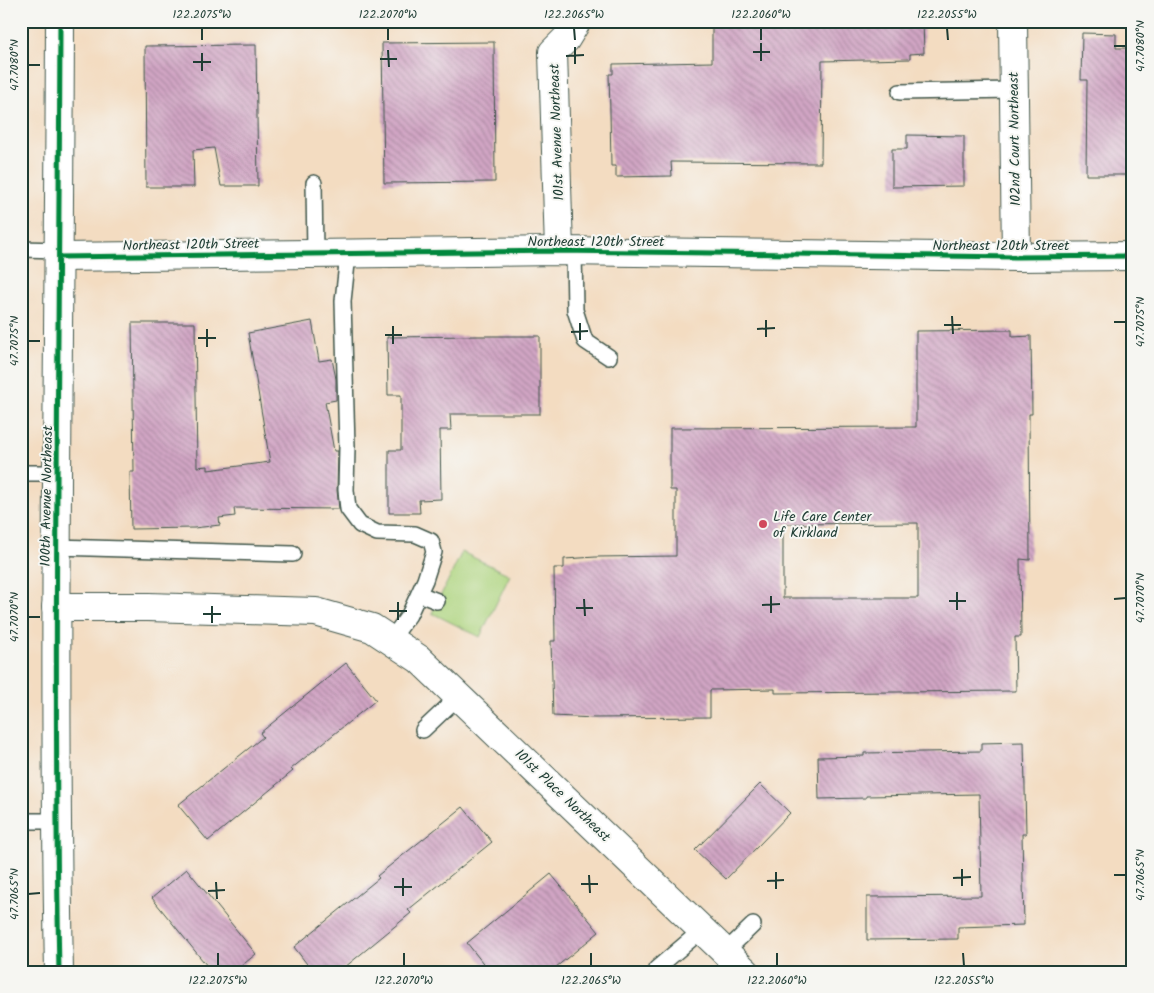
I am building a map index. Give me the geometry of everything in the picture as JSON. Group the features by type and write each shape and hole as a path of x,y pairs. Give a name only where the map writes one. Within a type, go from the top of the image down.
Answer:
{"street":[{"name":"100th Avenue Northeast","path":"59,972 56,821 56,547 60,253 60,21"},
{"name":"101st Avenue Northeast","path":"566,252 553,52 566,39 577,21"},
{"name":"102nd Court Northeast","path":"1013,21 1016,257"},
{"name":"Northeast 120th Street","path":"60,253 348,254 566,252 1016,257 1133,256"},
{"name":"101st Place Northeast","path":"56,607 148,606 316,612 381,634 420,659 746,972"}],"lane":[{"path":"900,92 1014,90"},
{"path":"314,183 315,254"},
{"path":"21,249 60,253"},
{"path":"566,252 575,310 586,341 609,356"},
{"path":"348,254 343,302 347,447 346,490 348,509 360,525 377,533 415,534 431,541 434,552 419,594 409,615 381,634"},
{"path":"21,473 57,473"},
{"path":"56,547 293,554"},
{"path":"419,594 437,602"},
{"path":"423,730 459,696"},
{"path":"21,821 56,821"},
{"path":"725,952 753,925"},
{"path":"656,969 703,929"}],"green space":[{"path":"462,552 510,575 480,637 432,613"}],"building":[{"path":"712,21 923,21 924,53 910,54 910,59 822,61 821,163 671,162 672,176 616,177 616,166 611,166 609,74 613,74 613,64 712,62"},
{"path":"1082,33 1116,34 1116,48 1133,48 1133,175 1086,175 1087,80 1081,80"},
{"path":"494,42 495,182 384,183 382,43"},
{"path":"256,45 258,186 221,186 214,148 193,150 194,187 146,187 145,46"},
{"path":"907,135 964,136 964,186 892,187 892,149 907,149"},
{"path":"312,321 319,361 332,359 336,379 336,400 325,402 334,451 338,451 337,490 339,509 234,508 235,516 219,518 220,525 194,528 131,529 130,472 134,472 132,323 195,323 197,467 208,466 208,470 270,462 248,333"},
{"name":"Life Care Center of Kirkland","path":"1012,330 1012,337 1031,336 1032,414 1029,414 1030,560 1020,559 1021,637 1015,637 1016,691 775,693 775,689 710,690 710,717 594,718 553,716 551,641 555,641 554,568 564,568 564,559 676,556 676,490 670,490 670,428 916,427 916,331","holes":["918,523 918,598 783,598 783,524"]},
{"path":"540,336 540,414 450,414 451,430 440,430 441,499 419,500 420,513 389,513 389,450 401,450 401,395 388,395 387,337"},
{"path":"346,663 376,700 291,769 293,771 208,841 178,805 263,737 260,733"},
{"path":"1024,742 1026,834 1022,834 1024,925 958,927 958,939 867,940 867,897 981,896 979,794 866,796 866,798 819,799 818,757 864,756 864,753 981,751 981,743"},
{"path":"760,784 790,813 726,879 695,850"},
{"path":"463,807 492,842 408,910 411,913 339,972 313,972 294,947 379,878 377,876"},
{"path":"187,869 256,954 234,972 212,972 152,898"},
{"path":"551,874 599,932 550,972 490,972 467,943"}],"cycle path":[{"path":"59,972 56,615 60,21"},
{"path":"59,257 559,251 1016,257 1133,256"}],"place":[{"name":"Life Care Center of Kirkland","path":"763,524"}]}
